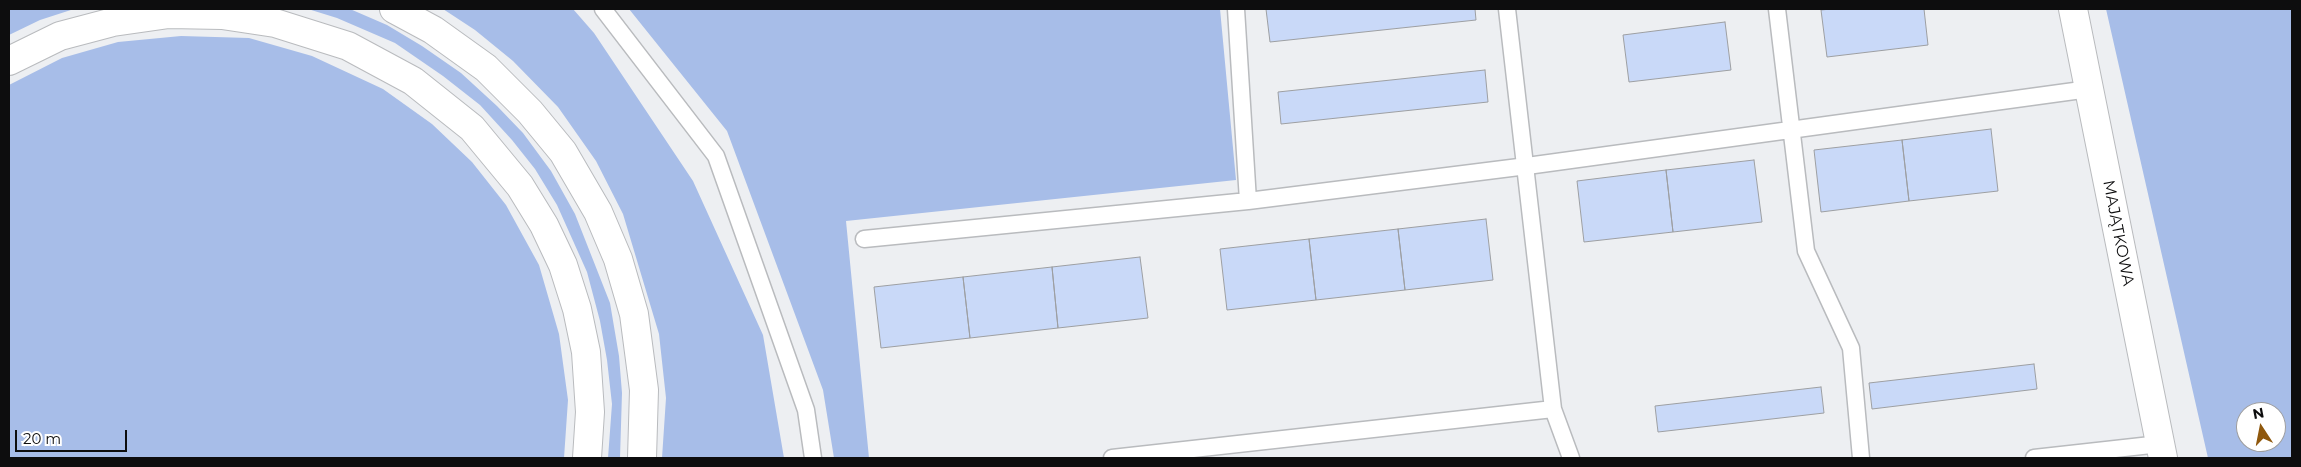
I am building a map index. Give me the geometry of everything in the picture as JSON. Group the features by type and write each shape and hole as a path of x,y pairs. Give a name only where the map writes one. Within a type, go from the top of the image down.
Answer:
{"main road":[{"path":"394,9 433,30 486,68 524,105 563,152 598,212 618,258 634,314 644,390 642,458"},
{"name":"MAJĄTKOWA","path":"2073,9 2162,451"},
{"path":"9,61 60,36 113,22 169,14 222,15 275,23 348,46 413,81 472,128 520,186 544,225 563,265 577,309 586,352 590,412 587,458"}],"lane":[{"path":"603,9 716,156 806,410 813,458"},
{"path":"1236,9 1248,200"},
{"path":"1508,9 1553,409 1571,458"},
{"path":"1777,9 1793,129 1806,251 1850,348 1861,458"},
{"path":"864,239 1248,200 1527,166 2089,89"},
{"path":"1112,458 1553,409"},
{"path":"2034,458 2162,451"}],"shaded area":[{"path":"9,9 74,9 40,20 9,35"},
{"path":"308,9 350,9 387,25 422,46 461,73 497,106 523,133 551,171 575,214 610,303 619,356 622,393 620,458 608,458 612,404 600,321 587,272 557,205 535,169 480,105 443,76 395,43 337,18"},
{"path":"443,9 573,9 594,33 693,181 763,335 784,458 662,458 666,398 659,334 623,214 596,161 558,107 513,61 475,30"},
{"path":"629,9 1220,9 1236,180 846,221 869,458 834,458 823,390 727,131"},
{"path":"2106,9 2292,9 2292,458 2208,458"},
{"path":"181,36 249,38 312,56 383,89 432,124 472,162 506,205 539,265 559,334 568,400 564,458 9,458 9,85 62,58 118,42"}],"building":[{"path":"1266,9 1475,9 1476,20 1270,42"},
{"path":"1924,9 1928,45 1827,57 1821,10"},
{"path":"1725,22 1731,70 1629,82 1623,35"},
{"path":"1485,70 1488,102 1281,124 1278,92"},
{"path":"1991,129 1998,191 1909,201 1902,140"},
{"path":"1902,140 1909,201 1821,212 1814,150"},
{"path":"1754,160 1762,222 1673,232 1666,170"},
{"path":"1666,170 1673,232 1584,242 1577,181"},
{"path":"1486,219 1493,280 1405,290 1398,229"},
{"path":"1398,229 1405,290 1316,300 1309,239"},
{"path":"1309,239 1316,300 1227,310 1220,249"},
{"path":"1140,257 1148,318 1058,328 1052,267"},
{"path":"1052,267 1058,328 970,338 963,277"},
{"path":"963,277 970,338 881,348 874,287"},
{"path":"2034,364 2037,389 1872,409 1869,383"},
{"path":"1821,387 1824,413 1658,432 1655,406"}]}
